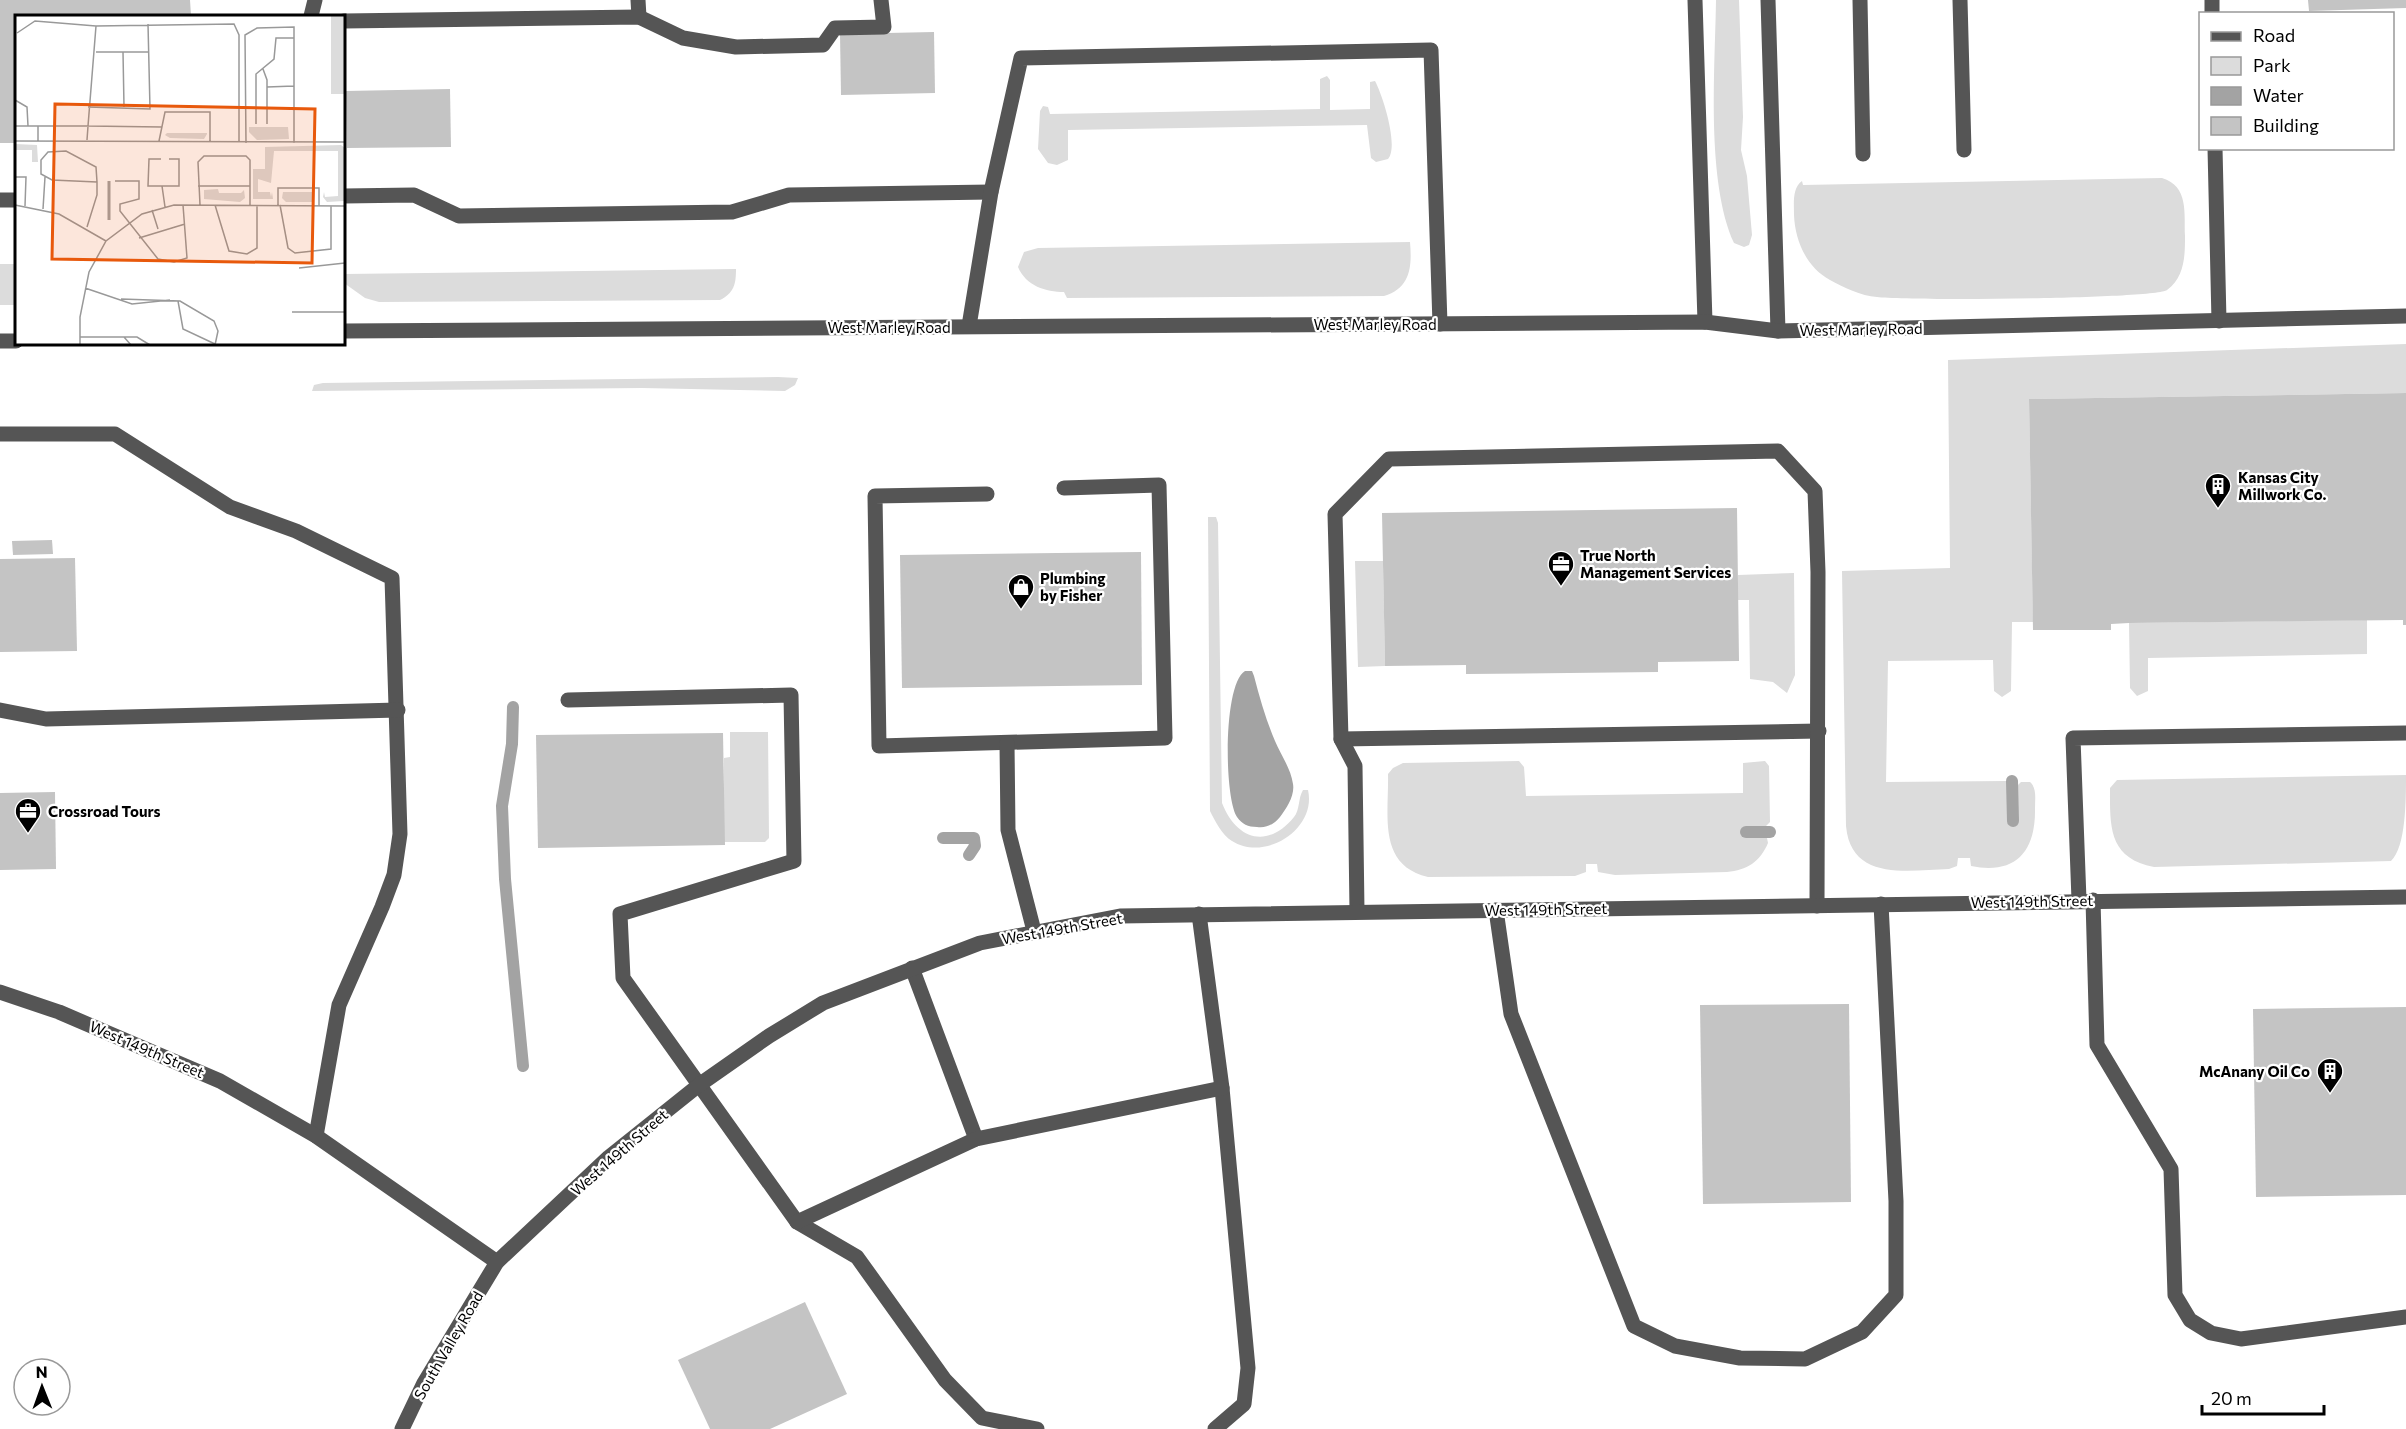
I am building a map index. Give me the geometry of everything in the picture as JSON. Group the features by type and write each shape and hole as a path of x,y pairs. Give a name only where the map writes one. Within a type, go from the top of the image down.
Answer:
{"street":[{"path":"311,15 315,0"},
{"path":"638,0 639,17"},
{"path":"345,21 639,17 683,38 736,47 823,45 835,28 884,27 881,0"},
{"path":"1695,0 1705,322"},
{"path":"1768,0 1778,331"},
{"path":"1860,0 1863,154"},
{"path":"1960,0 1964,150"},
{"path":"969,326 991,192 1021,58 1431,50 1440,324"},
{"path":"2215,150 2219,321"},
{"path":"345,196 414,195 459,216 732,212 789,195 991,192"},
{"name":"West Marley Road","path":"345,331 1705,322 1778,331 2406,316"},
{"path":"0,434 115,434 230,507 296,531 392,578 398,711 400,834 394,874 339,1005 316,1136"},
{"path":"1357,910 1354,766 1341,739 1335,514 1389,459 1778,451 1815,491 1819,731 1817,906"},
{"path":"987,494 875,496 879,746 1165,738 1160,485 1064,488"},
{"path":"568,700 791,696 794,861 620,914 623,978 797,1222 857,1257 945,1380 982,1418 1037,1429"},
{"path":"0,710 46,719 398,711"},
{"path":"1341,739 1819,731"},
{"path":"2406,733 2073,738 2097,1045 2171,1169 2175,1295 2190,1320 2211,1333 2241,1339 2406,1317"},
{"path":"1007,742 1008,830 1034,931"},
{"name":"West 149th Street","path":"0,992 59,1012 144,1046 220,1081 316,1136 497,1262 609,1157 699,1085 823,1002 980,943 1034,931 1120,916 1357,910 2406,897"},
{"path":"1496,910 1511,1014 1634,1326 1675,1346 1740,1358 1804,1359 1862,1332 1896,1295 1896,1201 1881,904"},
{"path":"1199,914 1222,1088 1248,1368 1244,1404 1215,1429"},
{"path":"912,968 976,1139"},
{"path":"797,1222 976,1139 1222,1088"},
{"name":"South Valley Road","path":"402,1429 423,1383 497,1262"}],"green space":[{"path":"1716,0 1739,0 1743,117 1741,150 1747,176 1752,235 1749,245 1744,247 1734,243 1725,218 1719,189 1714,124"},
{"path":"1327,76 1330,80 1330,110 1370,109 1370,82 1375,81 1386,109 1391,133 1391,153 1388,159 1376,162 1371,158 1367,125 1068,130 1068,160 1057,165 1048,163 1038,149 1040,111 1043,106 1048,107 1050,114 1320,109 1320,79"},
{"path":"2162,178 2177,187 2181,194 2184,210 2185,251 2181,272 2173,285 2167,290 2152,293 2028,298 1933,299 1871,296 1830,280 1814,268 1803,252 1795,224 1794,196 1802,181 1803,185"},
{"path":"1410,242 1410,268 1405,282 1400,288 1384,296 1067,298 1064,292 1037,287 1026,279 1018,267 1024,252 1038,248"},
{"path":"0,264 15,264 15,305 0,305"},
{"path":"736,269 733,288 720,300 379,302 365,298 345,284 345,274"},
{"path":"2406,344 2406,393 2029,399 2033,622 2012,622 2011,691 2002,697 1994,691 1993,660 1888,661 1886,782 2007,781 2009,825 2018,824 2017,786 2021,782 2030,782 2034,787 2035,797 2032,836 2027,848 2020,856 2000,867 1971,866 1970,858 1958,858 1957,866 1949,869 1900,871 1870,864 1859,856 1850,844 1846,826 1842,571 1950,568 1948,360"},
{"path":"798,378 795,385 785,391 642,388 312,391 314,385 323,383"},
{"path":"1208,517 1216,517 1218,523 1222,803 1235,825 1253,836 1263,837 1284,827 1294,817 1303,790 1308,790 1309,804 1305,817 1297,829 1286,838 1259,847 1245,846 1232,841 1219,828 1210,811"},
{"path":"1355,561 1383,561 1385,666 1358,667"},
{"path":"1794,573 1795,675 1787,693 1773,682 1750,679 1749,600 1738,600 1738,575"},
{"path":"2367,620 2367,654 2148,658 2148,691 2137,696 2130,688 2129,623"},
{"path":"730,732 768,732 769,838 765,842 724,842 724,758 730,757"},
{"path":"1519,761 1524,767 1526,796 1743,793 1743,763 1765,761 1769,766 1770,822 1765,827 1758,827 1757,837 1767,838 1768,843 1765,850 1752,864 1727,872 1615,875 1598,872 1597,864 1586,864 1586,872 1575,876 1428,877 1412,871 1400,862 1389,836 1388,774 1393,768 1403,763"},
{"path":"2406,775 2402,834 2400,845 2391,861 2154,867 2139,863 2120,848 2115,838 2110,815 2110,788 2117,780"}],"water":[{"path":"1245,671 1252,671 1269,725 1293,784 1292,797 1288,806 1277,820 1264,827 1248,826 1237,817 1230,788 1229,718 1238,680"}],"building":[{"path":"0,0 190,0 191,15 15,15 15,143 0,143"},
{"path":"2308,0 2406,0 2406,8 2309,11"},
{"path":"934,32 935,93 841,95 840,34"},
{"path":"450,89 451,147 347,148 346,91"},
{"name":"Kansas City Millwork Co.","path":"2406,393 2406,625 2403,625 2403,620 2129,623 2111,624 2111,630 2033,630 2029,399"},
{"name":"True North Management Services","path":"1737,508 1739,661 1658,662 1658,672 1466,674 1466,665 1385,666 1382,513"},
{"path":"52,540 53,554 13,555 12,541"},
{"name":"Plumbing by Fisher","path":"1141,552 1142,685 902,688 900,555"},
{"path":"75,558 77,651 0,652 0,559"},
{"path":"723,733 725,845 538,848 536,735"},
{"name":"Crossroad Tours","path":"55,792 56,869 0,870 0,793"},
{"path":"1849,1004 1851,1202 1703,1204 1700,1005"},
{"name":"McAnany Oil Co","path":"2406,1007 2406,1195 2256,1197 2253,1009"},
{"path":"805,1302 847,1394 770,1429 710,1429 678,1360"}],"waterway":[{"path":"513,707 512,744 502,806 505,879 523,1066"},
{"path":"2012,781 2013,821"},
{"path":"1746,832 1770,832"},
{"path":"943,838 974,838 975,846 969,855"}],"place":[{"name":"Kansas City Millwork Co.","path":"2218,509"},
{"name":"True North Management Services","path":"1561,587"},
{"name":"Plumbing by Fisher","path":"1021,610"},
{"name":"Crossroad Tours","path":"28,834"},
{"name":"McAnany Oil Co","path":"2330,1094"}]}
